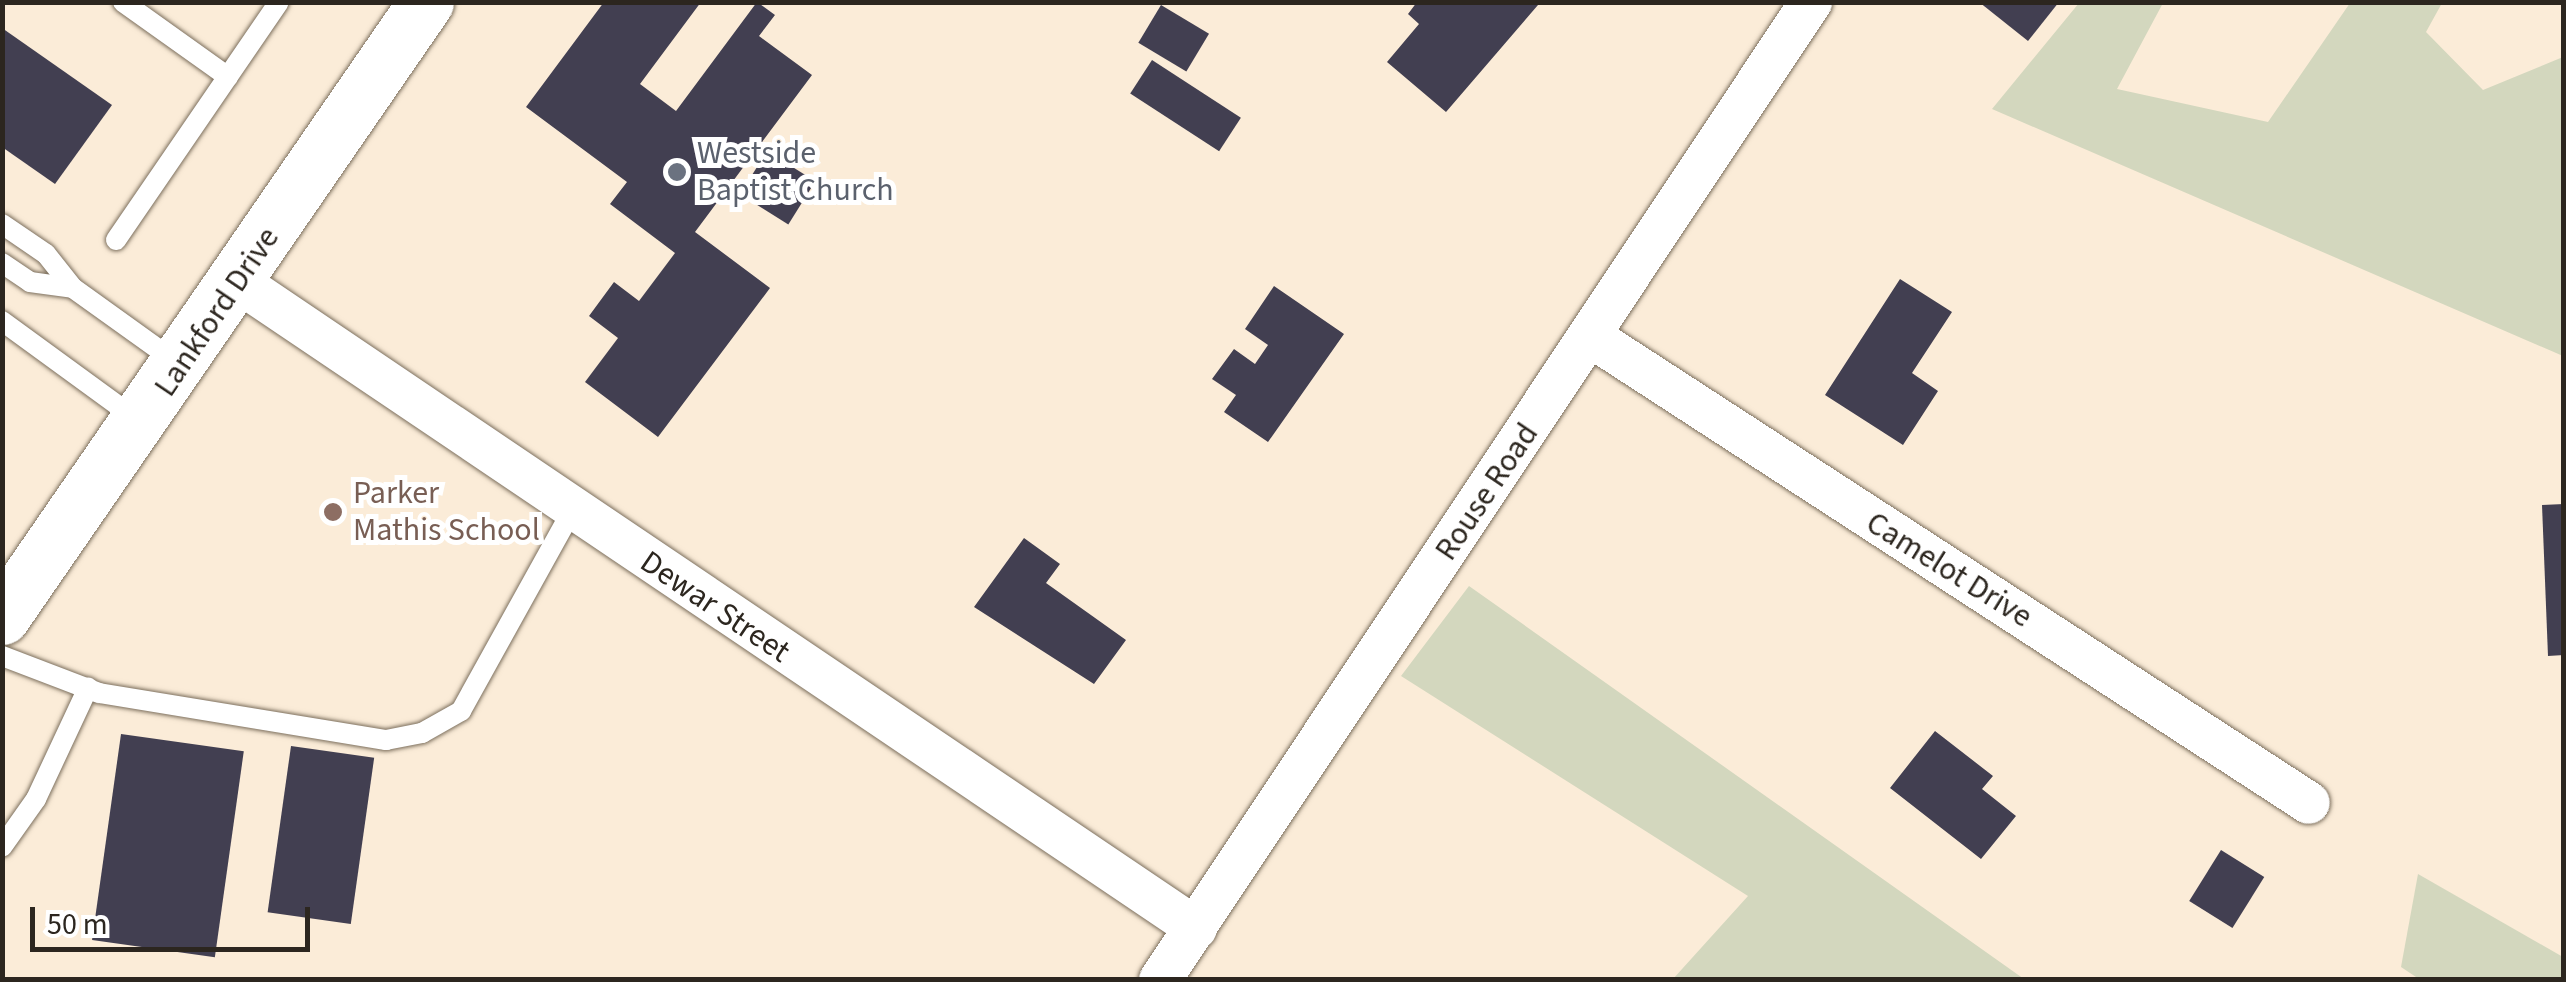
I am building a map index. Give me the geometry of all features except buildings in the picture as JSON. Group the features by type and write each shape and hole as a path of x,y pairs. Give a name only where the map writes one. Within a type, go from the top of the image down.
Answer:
{"main road":[{"name":"Lankford Drive","path":"2,617 181,365 426,2"}],"street":[{"name":"Rouse Road","path":"1160,980 1810,2"},
{"name":"Dewar Street","path":"237,282 1196,928"},
{"name":"Camelot Drive","path":"1590,336 2308,803"}],"lane":[{"path":"123,2 228,77"},
{"path":"116,240 279,2"},
{"path":"2,224 46,254 73,288 181,365"},
{"path":"2,263 30,282 73,288"},
{"path":"2,321 141,422"},
{"path":"2,656 88,688 386,740 422,733 461,711 572,511"},
{"path":"2,847 36,800 88,688"}],"green space":[{"path":"2079,3 2163,3 2117,89 2268,122 2350,3 2442,3 2426,32 2483,90 2563,57 2563,356 1992,109"},
{"path":"1469,586 2024,979 1673,979 1748,896 1401,676"},
{"path":"2418,874 2563,957 2563,979 2419,979 2401,967"}],"place":[{"name":"Westside Baptist Church","path":"677,172"},
{"name":"Parker Mathis School","path":"333,512"}]}
